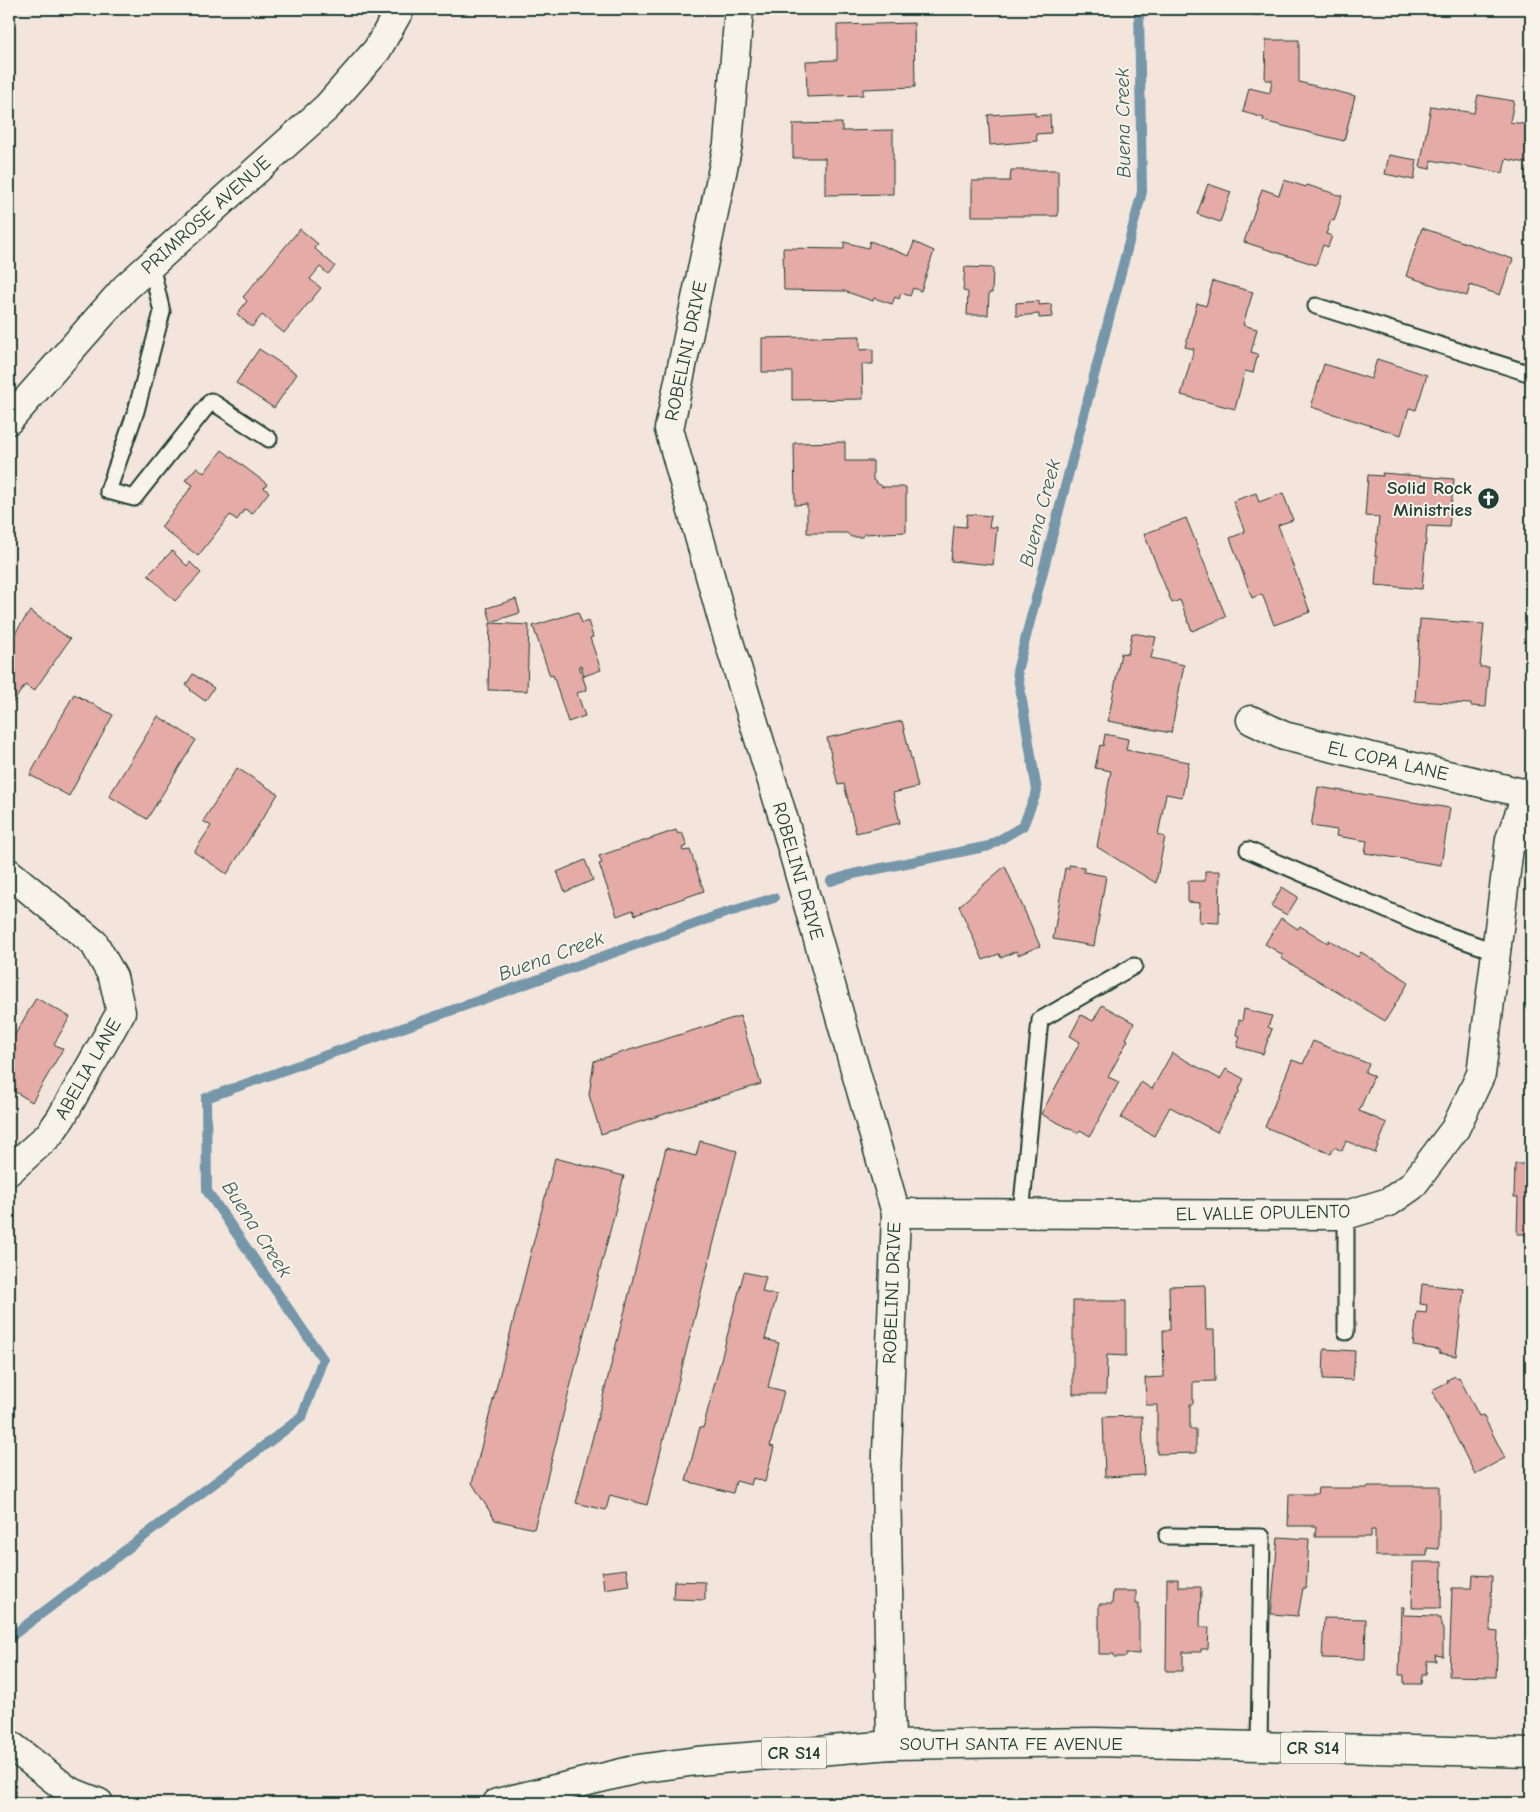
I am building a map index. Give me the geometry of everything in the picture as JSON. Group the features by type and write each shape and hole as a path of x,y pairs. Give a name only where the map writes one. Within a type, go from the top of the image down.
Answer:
{"main road":[{"name":"PRIMROSE AVENUE","path":"9,420 125,288 327,107 377,50 400,9"},
{"name":"ROBELINI DRIVE","path":"739,9 728,144 669,429 723,622 785,826 896,1213 886,1479 891,1745"},
{"name":"EL COPA LANE","path":"1251,720 1284,736 1529,792"},
{"name":"EL VALLE OPULENTO","path":"896,1213 1346,1215 1389,1202 1412,1186 1455,1129 1481,1074 1496,952 1521,842 1529,792"},
{"name":"ABELIA LANE","path":"9,873 94,943 113,977 121,1012 61,1118 48,1136 9,1170"},
{"name":"SOUTH SANTA FE AVENUE","path":"497,1803 638,1769 697,1761 891,1745 1095,1742 1531,1753"},
{"path":"9,1744 69,1791 99,1803"}],"lane":[{"path":"151,265 162,312 136,411 108,491 134,498 211,400 269,439"},
{"path":"1316,306 1531,374"},
{"path":"1248,850 1430,929 1496,952"},
{"path":"1020,1214 1040,1020 1134,966"},
{"path":"1346,1215 1346,1332"},
{"path":"1167,1536 1262,1537 1259,1746"}],"building":[{"path":"1229,9 1260,9 1259,16"},
{"path":"914,23 915,87 863,89 863,95 807,97 806,61 837,60 837,25"},
{"path":"1266,40 1299,40 1299,82 1355,96 1344,141 1263,121 1264,118 1243,112 1249,88 1270,93 1272,80 1265,80"},
{"path":"1478,95 1514,101 1510,122 1531,125 1531,164 1506,159 1503,173 1431,160 1430,169 1420,167 1431,106 1474,113"},
{"path":"1035,112 1035,116 1050,115 1051,133 1036,134 1037,141 990,145 988,115"},
{"path":"842,123 842,131 893,130 893,194 825,195 825,158 793,158 793,124"},
{"path":"1389,155 1417,160 1414,180 1385,174"},
{"path":"1011,170 1058,170 1058,216 972,216 972,181 1010,181"},
{"path":"1284,180 1342,196 1334,221 1331,220 1326,234 1332,236 1328,247 1323,245 1316,265 1244,242 1262,189 1279,195"},
{"path":"1208,184 1231,192 1220,222 1197,214"},
{"path":"1422,228 1513,259 1500,295 1470,285 1467,296 1406,276"},
{"path":"300,229 318,244 314,248 335,266 328,274 320,267 310,279 321,288 284,333 262,315 252,327 237,314 247,301 243,297"},
{"path":"870,241 909,256 914,242 934,251 921,291 913,288 910,296 901,293 899,299 895,297 892,304 874,298 873,301 844,291 784,290 783,248 844,249 844,242 868,248"},
{"path":"965,267 993,268 992,293 989,293 988,315 967,315 968,292 963,291"},
{"path":"1213,281 1253,292 1243,325 1257,329 1251,352 1258,354 1253,373 1245,371 1235,409 1181,395 1194,349 1185,347 1197,303 1206,306"},
{"path":"1039,301 1039,305 1051,304 1053,317 1039,318 1039,314 1016,316 1016,303"},
{"path":"860,336 860,350 873,349 873,364 862,364 863,399 792,400 792,372 762,372 762,338"},
{"path":"259,349 297,374 274,408 236,383"},
{"path":"1377,359 1427,375 1416,410 1409,408 1401,435 1311,407 1324,364 1371,379"},
{"path":"845,442 845,461 873,461 873,480 883,487 906,487 906,532 864,534 862,537 851,537 847,533 807,533 807,504 795,505 794,443"},
{"path":"222,450 267,484 264,488 269,492 252,514 245,509 237,520 230,515 198,556 161,527 193,485 185,480 197,467 204,473"},
{"path":"1382,473 1454,479 1449,527 1427,526 1422,589 1375,585 1377,556 1375,556 1379,517 1365,516 1368,475 1383,476"},
{"path":"1256,493 1259,502 1283,493 1293,520 1278,525 1310,612 1274,625 1262,594 1252,598 1230,538 1245,532 1233,501"},
{"path":"967,514 991,516 989,527 997,527 993,565 951,561 954,526 966,527"},
{"path":"1186,518 1226,617 1192,631 1180,600 1172,603 1144,534"},
{"path":"172,551 187,566 190,562 201,573 175,601 148,575"},
{"path":"516,599 520,613 491,622 487,608"},
{"path":"30,611 70,639 34,691 25,685 9,708 9,642"},
{"path":"578,612 582,623 588,621 593,637 590,638 601,670 584,676 581,665 579,666 587,690 577,693 585,716 568,722 553,675 550,676 533,626"},
{"path":"1420,619 1484,624 1480,667 1489,667 1486,707 1471,706 1471,704 1415,701"},
{"path":"490,623 529,625 527,691 488,690"},
{"path":"1132,633 1156,637 1151,658 1184,665 1171,733 1108,721 1121,653 1128,654"},
{"path":"193,674 214,688 205,701 186,685"},
{"path":"74,694 113,715 69,796 30,775"},
{"path":"158,716 196,740 147,819 109,796"},
{"path":"902,721 918,787 893,793 900,823 856,833 844,784 838,785 827,738"},
{"path":"1105,734 1128,739 1126,750 1189,762 1182,797 1166,794 1158,835 1165,837 1156,883 1097,847 1111,771 1095,768 1100,745 1103,746"},
{"path":"237,768 278,794 227,874 194,852 211,826 203,821"},
{"path":"1318,787 1450,808 1441,865 1365,853 1367,841 1336,836 1337,830 1311,826"},
{"path":"676,830 678,834 682,832 687,846 682,848 683,851 690,850 704,891 635,915 633,910 617,916 599,864 602,863 599,856"},
{"path":"585,860 593,880 565,892 557,872"},
{"path":"1069,865 1084,867 1084,872 1106,876 1094,946 1053,939 1065,868 1069,869"},
{"path":"1005,866 1040,946 1018,955 1016,951 1001,958 999,954 983,960 959,906"},
{"path":"1205,871 1220,871 1219,923 1199,922 1200,903 1188,902 1188,881 1205,881"},
{"path":"1282,887 1298,897 1287,915 1271,906"},
{"path":"1281,918 1298,929 1300,926 1328,943 1329,940 1358,957 1361,952 1409,982 1385,1021 1281,958 1283,955 1265,944"},
{"path":"36,998 70,1017 54,1044 63,1049 32,1102 9,1088 9,1045"},
{"path":"1102,1005 1134,1023 1126,1039 1128,1040 1108,1077 1119,1082 1090,1136 1080,1130 1078,1133 1041,1114 1080,1042 1070,1036 1081,1015 1093,1021"},
{"path":"1244,1009 1272,1016 1268,1027 1272,1029 1263,1054 1237,1047 1240,1036 1236,1035 1239,1020 1242,1021"},
{"path":"740,1016 761,1084 601,1134 589,1095 594,1061"},
{"path":"1313,1041 1369,1064 1365,1072 1374,1076 1359,1111 1387,1123 1375,1153 1346,1141 1342,1151 1334,1147 1331,1154 1265,1127 1292,1060 1303,1064"},
{"path":"1172,1053 1220,1079 1226,1069 1244,1079 1217,1132 1170,1107 1154,1136 1121,1118 1141,1082 1152,1089"},
{"path":"700,1141 737,1151 647,1505 610,1495 606,1510 576,1503 666,1148 696,1156"},
{"path":"555,1158 624,1176 534,1529 495,1520 472,1483"},
{"path":"1515,1164 1531,1164 1531,1234 1517,1234 1518,1197 1514,1197"},
{"path":"744,1272 766,1277 762,1292 777,1295 765,1339 779,1343 768,1387 784,1391 770,1446 774,1447 765,1482 753,1478 751,1485 736,1481 733,1493 686,1481 700,1427 703,1428"},
{"path":"1422,1284 1464,1289 1456,1356 1439,1353 1439,1350 1413,1346 1417,1312 1426,1313 1427,1305 1420,1304"},
{"path":"1205,1285 1206,1330 1214,1330 1215,1381 1193,1382 1193,1404 1190,1404 1190,1429 1196,1429 1196,1453 1157,1454 1157,1405 1146,1405 1145,1378 1164,1377 1163,1330 1170,1330 1169,1286"},
{"path":"1073,1301 1126,1301 1126,1356 1107,1355 1106,1394 1073,1394"},
{"path":"1324,1349 1355,1351 1353,1380 1323,1379"},
{"path":"1455,1376 1456,1378 1459,1377 1479,1416 1483,1415 1505,1458 1475,1474 1432,1390"},
{"path":"1142,1416 1144,1475 1105,1477 1103,1417"},
{"path":"1368,1486 1439,1486 1439,1549 1427,1548 1427,1556 1375,1556 1375,1530 1371,1530 1371,1537 1315,1537 1316,1526 1288,1526 1289,1494 1317,1494 1318,1488 1367,1488"},
{"path":"1278,1537 1309,1539 1306,1588 1303,1588 1298,1616 1271,1614"},
{"path":"1413,1562 1442,1562 1441,1608 1412,1608"},
{"path":"626,1569 629,1585 604,1589 602,1572"},
{"path":"1473,1575 1492,1576 1490,1631 1498,1632 1496,1677 1449,1676 1452,1588 1472,1588"},
{"path":"1167,1579 1178,1579 1178,1587 1201,1587 1200,1627 1209,1627 1208,1649 1201,1649 1201,1652 1183,1652 1183,1671 1166,1671"},
{"path":"674,1581 705,1582 705,1600 673,1599"},
{"path":"1113,1591 1136,1591 1136,1604 1139,1604 1139,1654 1126,1653 1126,1657 1114,1657 1114,1654 1099,1654 1099,1604 1112,1604"},
{"path":"1401,1607 1404,1607 1403,1615 1437,1616 1441,1618 1443,1656 1435,1655 1436,1661 1427,1661 1426,1675 1422,1675 1421,1684 1404,1684 1404,1675 1399,1675"},
{"path":"1324,1618 1366,1619 1365,1659 1322,1658"}],"waterway":[{"name":"Buena Creek","path":"831,881 853,874 989,846 1023,826 1037,791 1017,671 1142,192 1139,9"},
{"name":"Buena Creek","path":"9,1638 302,1417 323,1359 207,1191 206,1098 719,915 774,898"}],"place":[{"name":"Solid Rock Ministries","path":"1488,499"}]}
